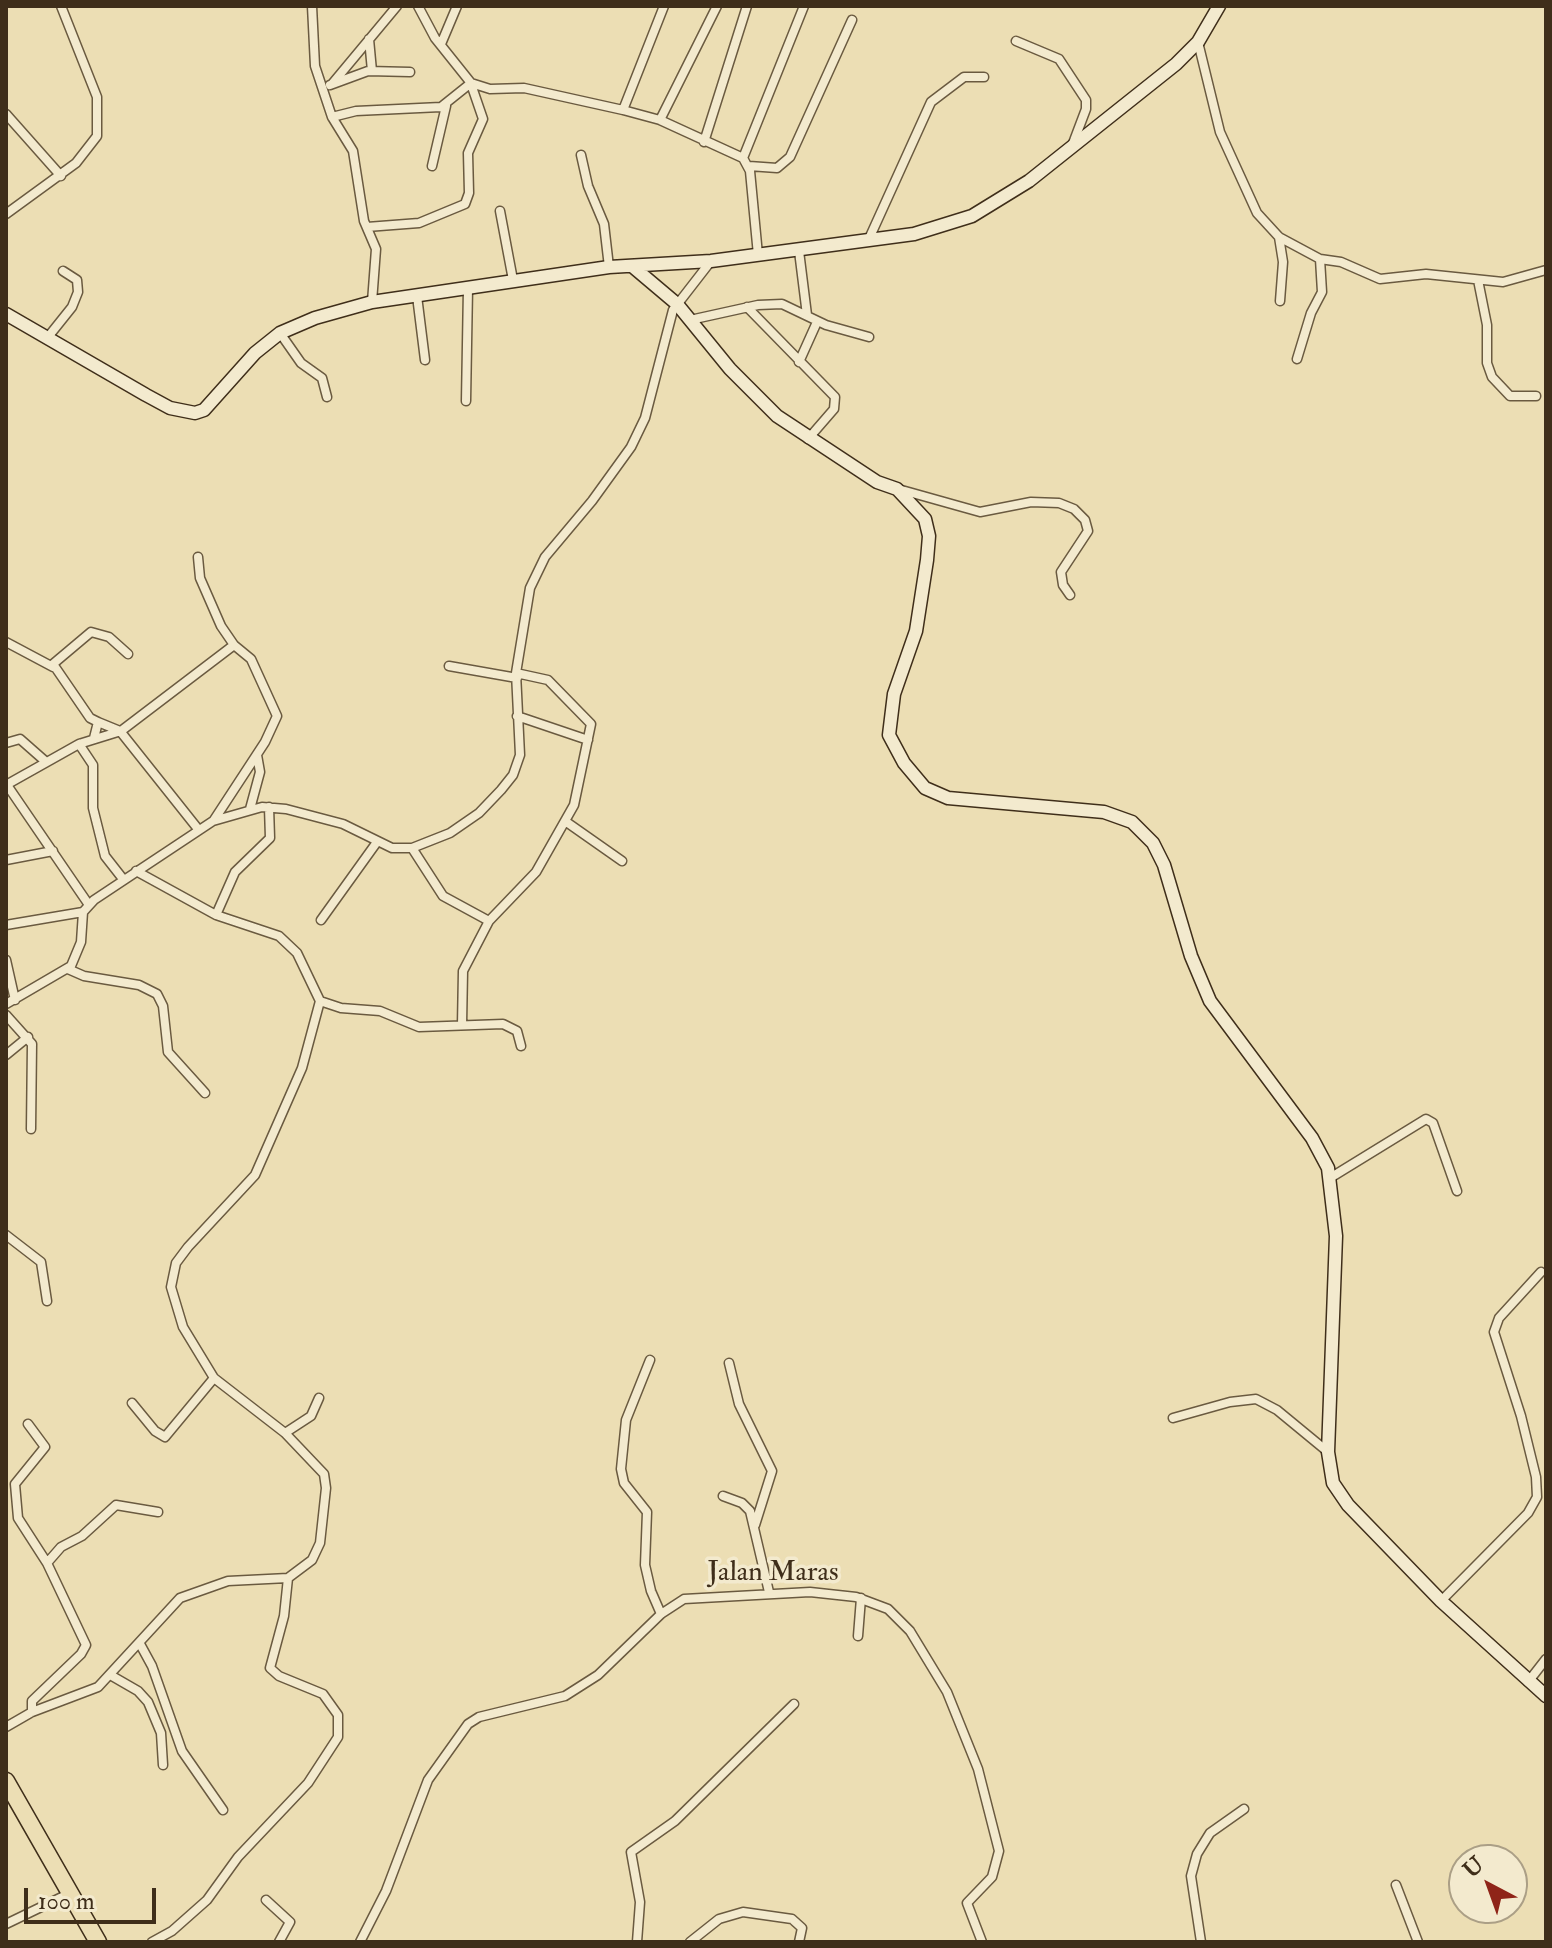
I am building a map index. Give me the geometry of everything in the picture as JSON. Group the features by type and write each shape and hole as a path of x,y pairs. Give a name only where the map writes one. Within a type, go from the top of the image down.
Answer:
{"highway":[{"path":"6,1781 98,1942"},
{"path":"6,1796 91,1942"}],"street":[{"path":"6,214 61,176 92,144 99,117 97,97 61,6"},
{"path":"312,6 315,66 332,117 353,151 359,199 376,249 372,302"},
{"path":"332,84 397,6"},
{"path":"367,227 419,223 465,204 469,193 468,153 483,119 471,83 441,44 418,6"},
{"path":"441,44 457,6"},
{"path":"623,110 664,6"},
{"path":"660,120 717,6"},
{"path":"704,142 747,6"},
{"path":"758,255 746,162 804,6"},
{"path":"6,314 170,408 195,413 204,410 255,353 280,333 315,318 372,302 609,267 711,261 914,234 972,216 1009,195 1147,89 1198,42 1219,6"},
{"path":"471,83 490,89 524,88 660,120 746,162 777,168 790,157 852,20"},
{"path":"369,38 372,71"},
{"path":"1016,41 1059,59 1086,100 1086,109 1072,146"},
{"path":"1198,42 1220,132 1257,213 1279,237 1320,259 1341,262 1380,279 1426,274 1517,281 1546,270"},
{"path":"322,89 372,71 410,72"},
{"path":"868,241 931,102 964,77 984,77"},
{"path":"432,166 446,106 471,83"},
{"path":"332,117 356,111 446,106"},
{"path":"6,114 61,176"},
{"path":"581,155 588,186 604,224 609,267"},
{"path":"500,211 513,280"},
{"path":"1279,237 1283,262 1280,301"},
{"path":"799,251 807,315"},
{"path":"1297,359 1311,313 1322,292 1320,259"},
{"path":"6,925 86,908 198,829 250,809 269,807 313,813 392,848 412,848 450,833 479,813 518,766 516,676 530,588 545,557 631,447 645,418 668,321 677,304 711,261"},
{"path":"632,266 677,304 730,369 777,416 877,482 980,512 1031,502 1059,503 1074,509 1085,520 1088,531 1061,572 1063,585 1070,595"},
{"path":"48,337 72,307 78,292 77,280 63,271"},
{"path":"1478,280 1487,325 1487,363 1492,377 1510,396 1536,396"},
{"path":"466,401 468,288"},
{"path":"417,296 425,360"},
{"path":"690,320 747,307 782,304 817,322 869,337"},
{"path":"747,307 837,400 834,409 808,439"},
{"path":"799,362 817,322"},
{"path":"280,333 301,363 322,378 327,397"},
{"path":"897,489 925,519 929,536 916,631 889,718 889,735 894,748 925,788 938,796 1104,812 1142,830 1164,865 1191,956 1210,1001 1312,1138 1330,1178 1336,1244 1328,1452 1330,1473 1339,1493 1441,1601 1546,1696"},
{"path":"198,557 200,578 234,645 251,659 276,710 276,724 213,821"},
{"path":"53,667 55,661 91,632 109,637 128,654"},
{"path":"6,642 53,667 71,686 90,718 120,731 198,829"},
{"path":"6,960 10,1002 68,969 77,958 86,908 53,851 6,785 79,744 120,731 234,645"},
{"path":"449,666 548,680 589,718 588,740 576,799 536,872 489,921 463,971 462,1025"},
{"path":"517,716 588,740"},
{"path":"94,738 98,722"},
{"path":"6,743 20,739 45,761"},
{"path":"79,744 93,765 93,808 105,856 123,879"},
{"path":"250,809 260,772 257,755"},
{"path":"216,915 235,872 267,842 271,832 269,807"},
{"path":"565,821 622,861"},
{"path":"321,920 377,842"},
{"path":"412,848 443,896 489,921"},
{"path":"6,860 53,851"},
{"path":"6,1727 32,1712 86,1693 112,1676 175,1602 190,1593 228,1581 288,1578 312,1560 320,1543 326,1481 285,1433 214,1378 175,1309 171,1287 176,1263 213,1216 252,1181 302,1068 320,1001 304,964 279,936 216,915 136,871"},
{"path":"68,969 84,976 139,985 157,994 163,1006 168,1052 205,1093"},
{"path":"320,1001 341,1008 380,1011 419,1027 503,1024 517,1031 521,1046"},
{"path":"6,1015 32,1044 31,1129"},
{"path":"6,1055 28,1037"},
{"path":"1330,1178 1426,1119 1433,1123 1457,1191"},
{"path":"6,1235 41,1262 47,1301"},
{"path":"1441,1601 1528,1513 1537,1497 1536,1477 1521,1416 1494,1332 1499,1318 1541,1272"},
{"path":"650,1360 626,1420 622,1476 647,1512 645,1565 661,1614"},
{"path":"729,1363 739,1404 772,1471 755,1525"},
{"path":"132,1403 155,1431 165,1437 214,1378"},
{"path":"285,1433 311,1416 319,1398"},
{"path":"1173,1418 1230,1402 1256,1399 1277,1410 1328,1452"},
{"path":"28,1424 45,1447 15,1484 16,1508 24,1531 47,1563 86,1645 81,1654 32,1701 32,1712"},
{"path":"723,1496 747,1507 755,1525 769,1592"},
{"path":"47,1563 61,1547 82,1536 116,1505 158,1512"},
{"path":"152,1942 172,1931 207,1900 238,1857 308,1783 338,1737 338,1715 323,1694 279,1676 270,1668 284,1616 288,1578"},
{"name":"Jalan Maras","path":"360,1942 386,1891 428,1780 468,1724 479,1717 565,1696 598,1675 672,1605 697,1596 769,1592 827,1592 861,1598 898,1617 925,1651 947,1692 978,1769 999,1851 992,1877 967,1903 982,1942"},
{"path":"858,1636 861,1598"},
{"path":"140,1644 152,1666 182,1751 223,1810"},
{"path":"1528,1682 1546,1659"},
{"path":"112,1676 138,1691 148,1702 161,1733 163,1765"},
{"path":"637,1942 640,1902 631,1852 675,1821 794,1704"},
{"path":"1201,1942 1191,1876 1197,1854 1210,1833 1244,1809"},
{"path":"1396,1885 1418,1942"},
{"path":"6,1924 64,1896"},
{"path":"266,1900 290,1922 279,1942"},
{"path":"690,1942 719,1919 743,1912 792,1919 802,1928 799,1942"}]}
